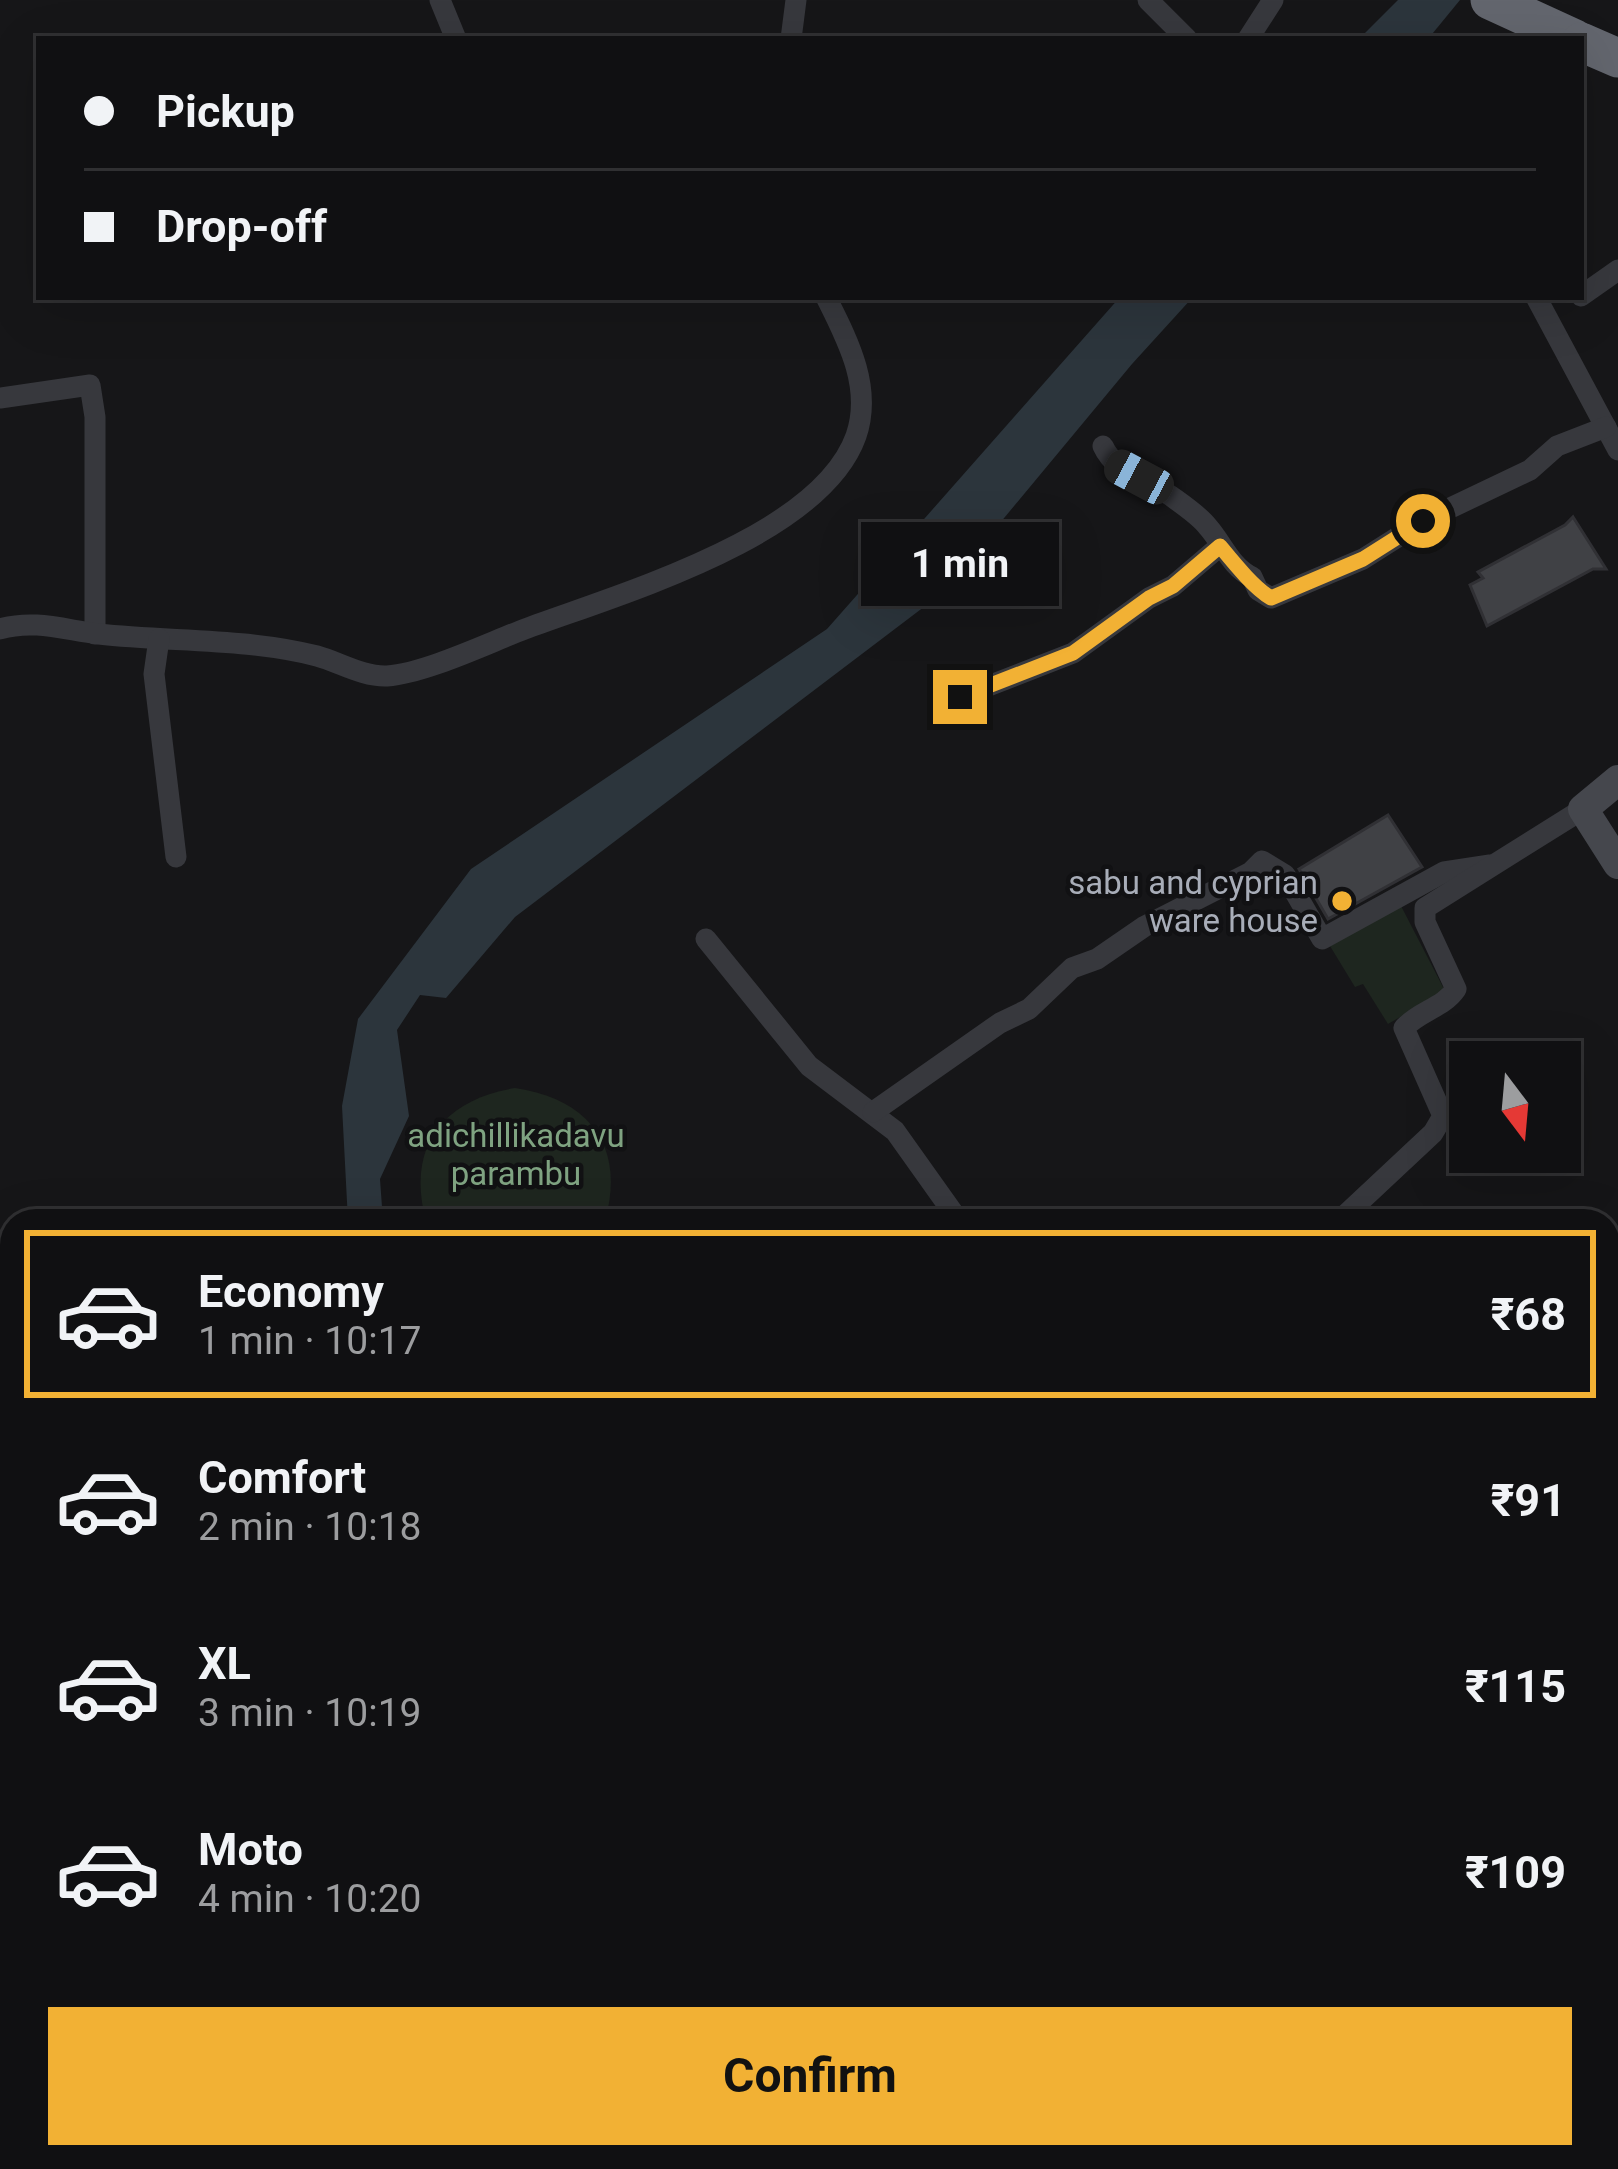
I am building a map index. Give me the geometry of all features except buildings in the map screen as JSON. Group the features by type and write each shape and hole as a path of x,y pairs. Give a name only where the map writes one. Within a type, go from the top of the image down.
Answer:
{"highway":[{"path":"1493,2 1569,36"},
{"path":"1584,43 1618,58"}],"main road":[{"path":"1618,780 1583,809 1618,864"}],"street":[{"path":"440,0 455,36"},
{"path":"790,36 796,0"},
{"path":"1148,0 1184,36"},
{"path":"1249,36 1273,0"},
{"path":"1584,293 1618,270"},
{"path":"0,629 16,624 55,626 317,656 386,676 571,612 743,542 789,514 830,479 857,432 862,401 858,373 827,300"},
{"path":"1538,300 1618,450"},
{"path":"1547,319 1574,300"},
{"path":"0,398 90,385 95,417 95,634"},
{"path":"1103,446 1110,462 1171,496 1208,527 1258,590 1271,598 1363,559 1423,521 1530,470 1557,446 1606,428"},
{"path":"960,697 1073,653 1173,586 1220,546"},
{"path":"159,639 154,674 176,857"},
{"path":"1352,1209 1433,1133 1443,1116 1404,1028 1456,989 1425,922 1425,908 1583,809"},
{"path":"873,1112 1000,1023 1029,1009 1072,968 1097,959 1145,926 1251,872 1262,861 1285,875 1322,939 1444,872 1490,865"},
{"path":"706,939 809,1066 895,1131 950,1209"}],"green space":[{"path":"1400,904 1445,991 1388,1024 1363,984 1355,987 1330,946"},
{"name":"adichillikadavu parambu","path":"515,1088 541,1094 582,1115 605,1149 610,1170 607,1209 424,1209 421,1171 436,1131 467,1103"}],"shaded area":[{"path":"1398,0 1460,0 1430,36 1362,36"},
{"path":"1117,300 1190,300 941,594 515,917 446,998 420,995 397,1030 409,1116 380,1179 382,1209 347,1209 342,1106 358,1019 471,869 827,629"}],"place":[{"name":"sabu and cyprian ware house","path":"1342,901"}],"route":[{"path":"960,697 1073,653 1173,586 1220,546 1258,590 1271,598 1363,559 1423,521"}]}
